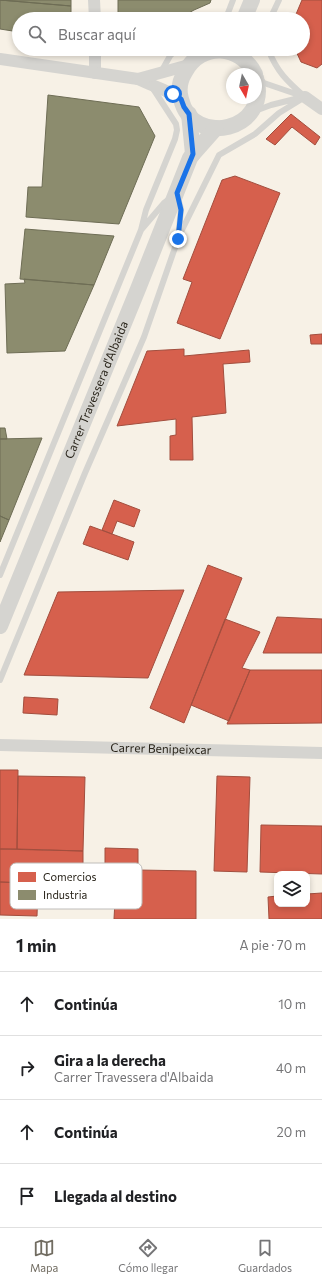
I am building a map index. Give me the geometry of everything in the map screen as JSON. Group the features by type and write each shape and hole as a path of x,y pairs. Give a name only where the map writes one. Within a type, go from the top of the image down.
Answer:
{"main road":[{"path":"247,12 252,0"},
{"path":"259,12 264,0"},
{"path":"200,56 193,60 189,65 181,79 180,89 184,107 197,122 206,126 226,128 243,120 250,113 255,104"},
{"path":"239,56 250,68"},
{"path":"252,56 254,68"},
{"name":"Carrer Travessera d'Albaida","path":"189,114 193,154"},
{"name":"Carrer Travessera d'Albaida","path":"0,626 193,154 216,128"}],"street":[{"path":"94,0 95,12"},
{"path":"95,56 95,73"},
{"path":"0,59 138,78 189,65"},
{"path":"138,78 151,86 173,94 181,99"},
{"path":"305,97 322,98"},
{"path":"305,97 322,109"},
{"name":"Carrer Benipeixcar","path":"0,745 322,753"}],"lane":[{"path":"228,12 233,0"},
{"path":"273,12 278,0"},
{"path":"162,72 170,56"},
{"path":"271,56 281,74 305,97"},
{"path":"262,81 264,83 305,97"},
{"path":"0,575 141,230 146,210 176,134 176,124 151,86"},
{"path":"250,113 270,105 305,97"},
{"path":"0,680 82,480 144,337 178,239 219,155 255,134 278,113 305,97"},
{"path":"141,230 164,203 177,193 181,210 178,239"}],"building: Comercios":[{"path":"302,0 322,0 322,64 317,68 301,62 298,56 310,56 310,12 297,12"},
{"path":"291,114 320,137 315,145 292,127 275,145 266,139"},
{"path":"235,176 280,193 220,339 177,323 192,282 183,279 222,180"},
{"path":"322,334 322,344 311,344 310,335"},
{"path":"184,349 184,356 249,350 250,362 223,364 226,413 192,417 193,460 170,460 170,436 176,435 176,419 117,426 147,351"},
{"path":"114,500 140,510 134,527 117,521 112,534 102,530"},
{"path":"90,526 134,542 128,560 83,544"},
{"path":"208,565 242,578 184,723 150,708"},
{"path":"184,590 148,678 24,675 58,592"},
{"path":"277,617 322,619 322,653 263,653"},
{"path":"225,619 260,632 242,668 250,670 229,721 191,705"},
{"path":"250,670 322,670 322,723 227,724"},
{"path":"24,697 58,699 57,715 23,713"},
{"path":"0,770 18,770 17,849 0,849"},
{"path":"18,776 85,777 83,851 17,849"},
{"path":"217,776 250,777 247,872 214,871"},
{"path":"261,825 322,826 322,874 310,874 310,871 260,872"},
{"path":"105,848 138,849 138,863 105,863"},
{"path":"0,849 83,851 83,863 10,863 10,882 0,882"},
{"path":"142,870 196,871 196,919 114,919 115,909 142,909"},
{"path":"0,882 10,883 10,909 37,909 37,916 0,915"},
{"path":"322,893 322,919 269,919 268,897 274,896 274,907 310,907 310,894"}],"building: Industria":[{"path":"0,0 71,6 71,12 12,12 12,31 0,29"},
{"path":"0,0 71,0 71,6"},
{"path":"118,0 211,0 210,3 190,12 118,12"},
{"path":"48,95 139,107 155,136 119,224 26,217 28,187 42,187"},
{"path":"25,229 114,236 94,285 20,279"},
{"path":"24,279 94,285 65,351 7,353 5,284 25,283"},
{"path":"0,428 5,428 7,439 0,439"},
{"path":"42,438 9,520 0,516 0,439"},
{"path":"0,516 9,520 0,542"}],"route":[{"path":"173,94 181,99 189,114 193,154 190,158 177,193 181,210 178,239"}]}
